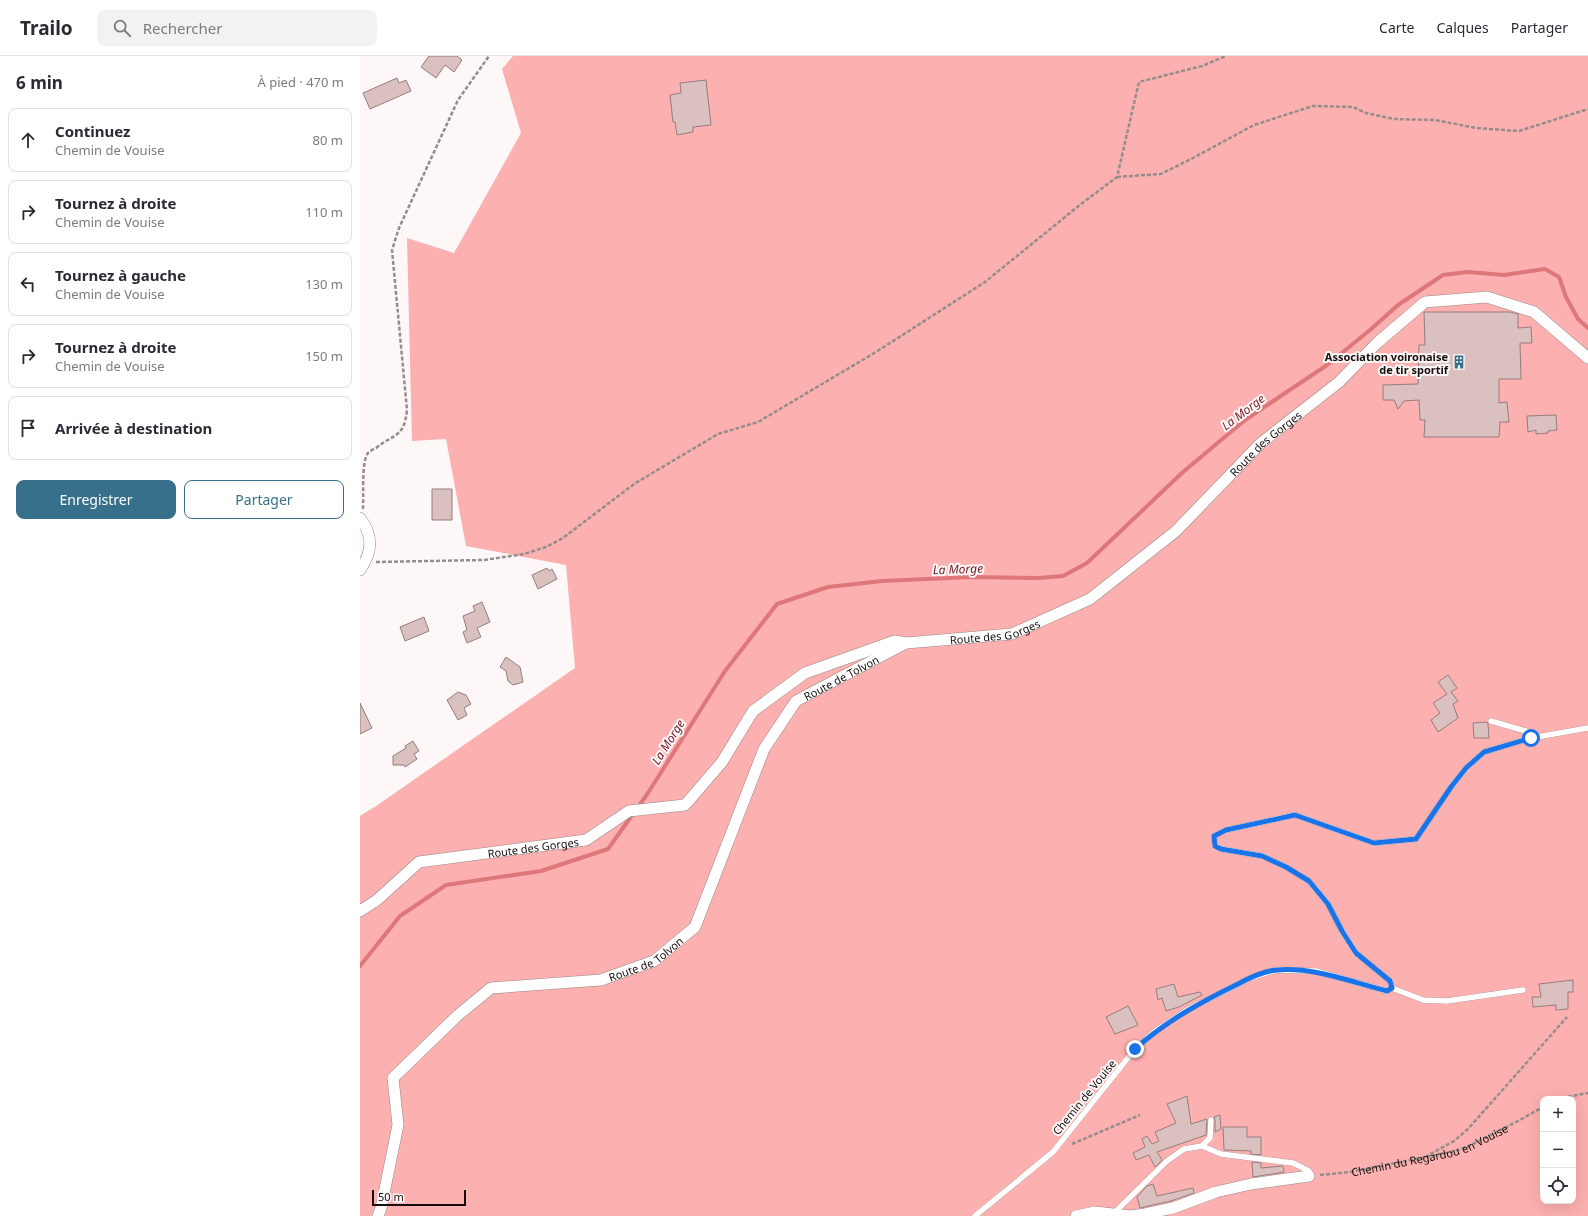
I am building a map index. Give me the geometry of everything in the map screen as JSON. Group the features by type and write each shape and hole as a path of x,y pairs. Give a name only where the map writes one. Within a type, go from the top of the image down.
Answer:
{"street":[{"name":"Route des Gorges","path":"360,911 377,900 419,862 586,840 629,811 685,806 722,762 753,711 805,673 896,640 906,643 1012,634 1090,599 1176,531 1261,442 1339,382 1377,343 1425,302 1487,298 1534,312 1588,358"},
{"path":"360,517 365,524 370,539 368,558 360,570"},
{"name":"Route de Tolvon","path":"378,1216 381,1208 398,1125 393,1078 457,1016 491,988 601,980 654,961 695,927 764,749 796,701 906,643"},
{"path":"1076,1216 1095,1212 1111,1215 1131,1216 1145,1214 1173,1208 1216,1192 1251,1184 1309,1176"}],"lane":[{"path":"1491,721 1526,731 1531,738"},
{"path":"1523,990 1447,1001 1423,1000 1392,988 1390,981 1356,953 1342,931 1328,904 1309,881 1286,867 1262,856 1221,849 1215,846 1214,836 1226,830 1295,815 1374,843 1416,839 1451,787 1484,752 1531,738 1588,728"},
{"name":"Chemin de Vouise","path":"975,1216 1053,1152 1135,1049 1154,1032 1187,1010 1250,978 1276,970 1316,971 1387,991 1392,988"},
{"path":"1202,1146 1210,1138 1211,1120"},
{"path":"1111,1215 1167,1161 1184,1149 1202,1146 1220,1154 1293,1163 1308,1171 1309,1176"}],"path":[{"path":"360,517 363,510 365,494 364,463 368,454 382,443 402,431 406,422 407,410 392,250 399,228 458,100 489,56"},
{"path":"1117,177 1139,82 1202,66 1226,56"},
{"path":"368,558 376,562 484,560 524,554 546,547 563,538 634,484 718,434 758,422 876,352 985,282 1081,204 1117,177 1160,174 1254,125 1313,106 1353,107 1366,113 1394,119 1436,120 1476,128 1519,131 1588,109"},
{"path":"1421,1159 1454,1141 1468,1129 1567,1018"},
{"path":"1572,1096 1588,1093"},
{"name":"Chemin du Regardou en Vouise","path":"1309,1176 1350,1172 1451,1152 1467,1147 1540,1109"},
{"path":"1053,1152 1140,1115"}],"shaded area":[{"path":"513,56 1588,56 1588,1216 360,1216 360,816 575,668 566,565 466,546 446,439 412,441 407,238 454,253 521,133 502,69"}],"building":[{"path":"429,56 457,56 462,60 454,72 445,65 436,78 421,67"},
{"path":"397,78 399,83 406,80 411,91 370,109 363,93"},
{"path":"706,80 711,125 693,127 693,132 677,135 675,122 673,122 670,95 681,93 680,83"},
{"name":"Association voironaise de tir sportif","path":"1424,312 1510,312 1518,314 1518,328 1531,327 1532,343 1520,343 1521,379 1499,379 1499,403 1507,402 1509,422 1500,422 1499,437 1424,437 1425,420 1420,420 1419,400 1404,401 1398,409 1394,400 1383,400 1383,385 1418,384 1419,345 1425,345"},
{"path":"1556,415 1557,430 1548,431 1548,433 1536,434 1536,430 1528,432 1527,416"},
{"path":"432,489 452,489 452,520 432,520"},
{"path":"547,568 549,571 552,569 557,579 538,589 532,575"},
{"path":"482,602 490,622 477,628 481,637 467,643 463,632 467,630 463,616 475,611 473,606"},
{"path":"424,617 429,631 405,641 400,627"},
{"path":"506,657 520,667 523,682 513,685 508,681 506,671 500,667"},
{"path":"1448,675 1457,688 1451,692 1458,701 1453,704 1458,718 1438,732 1431,720 1440,713 1433,703 1447,694 1438,682"},
{"path":"458,692 466,695 471,704 464,708 467,715 458,720 447,700"},
{"path":"360,703 372,728 360,734"},
{"path":"1487,722 1489,738 1474,738 1473,723"},
{"path":"413,741 419,751 414,754 417,759 405,767 404,765 393,765 393,756 406,748 405,746"},
{"path":"1573,980 1573,992 1568,992 1568,1009 1556,1010 1556,1005 1533,1007 1532,997 1541,997 1539,984"},
{"path":"1174,984 1178,997 1200,992 1202,995 1179,1007 1166,1011 1162,998 1158,1000 1156,989"},
{"path":"1128,1006 1138,1025 1115,1034 1106,1017"},
{"path":"1187,1096 1191,1124 1207,1119 1206,1135 1157,1152 1162,1160 1155,1167 1149,1155 1136,1160 1133,1153 1145,1147 1142,1139 1147,1136 1152,1144 1159,1141 1155,1132 1176,1123 1167,1104"},
{"path":"1220,1115 1221,1129 1215,1132 1214,1117"},
{"path":"1223,1127 1247,1127 1247,1137 1261,1137 1261,1155 1251,1154 1251,1151 1224,1150"},
{"path":"1252,1162 1261,1163 1261,1168 1283,1166 1284,1172 1253,1177"},
{"path":"1153,1184 1157,1196 1193,1188 1194,1193 1171,1201 1140,1208 1137,1197 1147,1186"}],"waterway":[{"name":"La Morge","path":"360,966 400,916 446,885 541,871 608,849 648,793 725,671 777,604 828,587 882,581 972,577 1038,578 1063,576 1087,563 1183,472 1245,420 1327,365 1398,305 1443,275 1468,272 1504,275 1545,269 1559,277 1566,297 1578,319 1588,328"}],"place":[{"name":"Association voironaise de tir sportif","path":"1459,362"}],"route":[{"path":"1135,1049 1154,1032 1187,1010 1250,978 1276,970 1316,971 1387,991 1392,988 1390,981 1356,953 1342,931 1328,904 1309,881 1286,867 1262,856 1221,849 1215,846 1214,836 1226,830 1295,815 1374,843 1416,839 1451,787 1466,768 1484,752 1531,738"}]}
